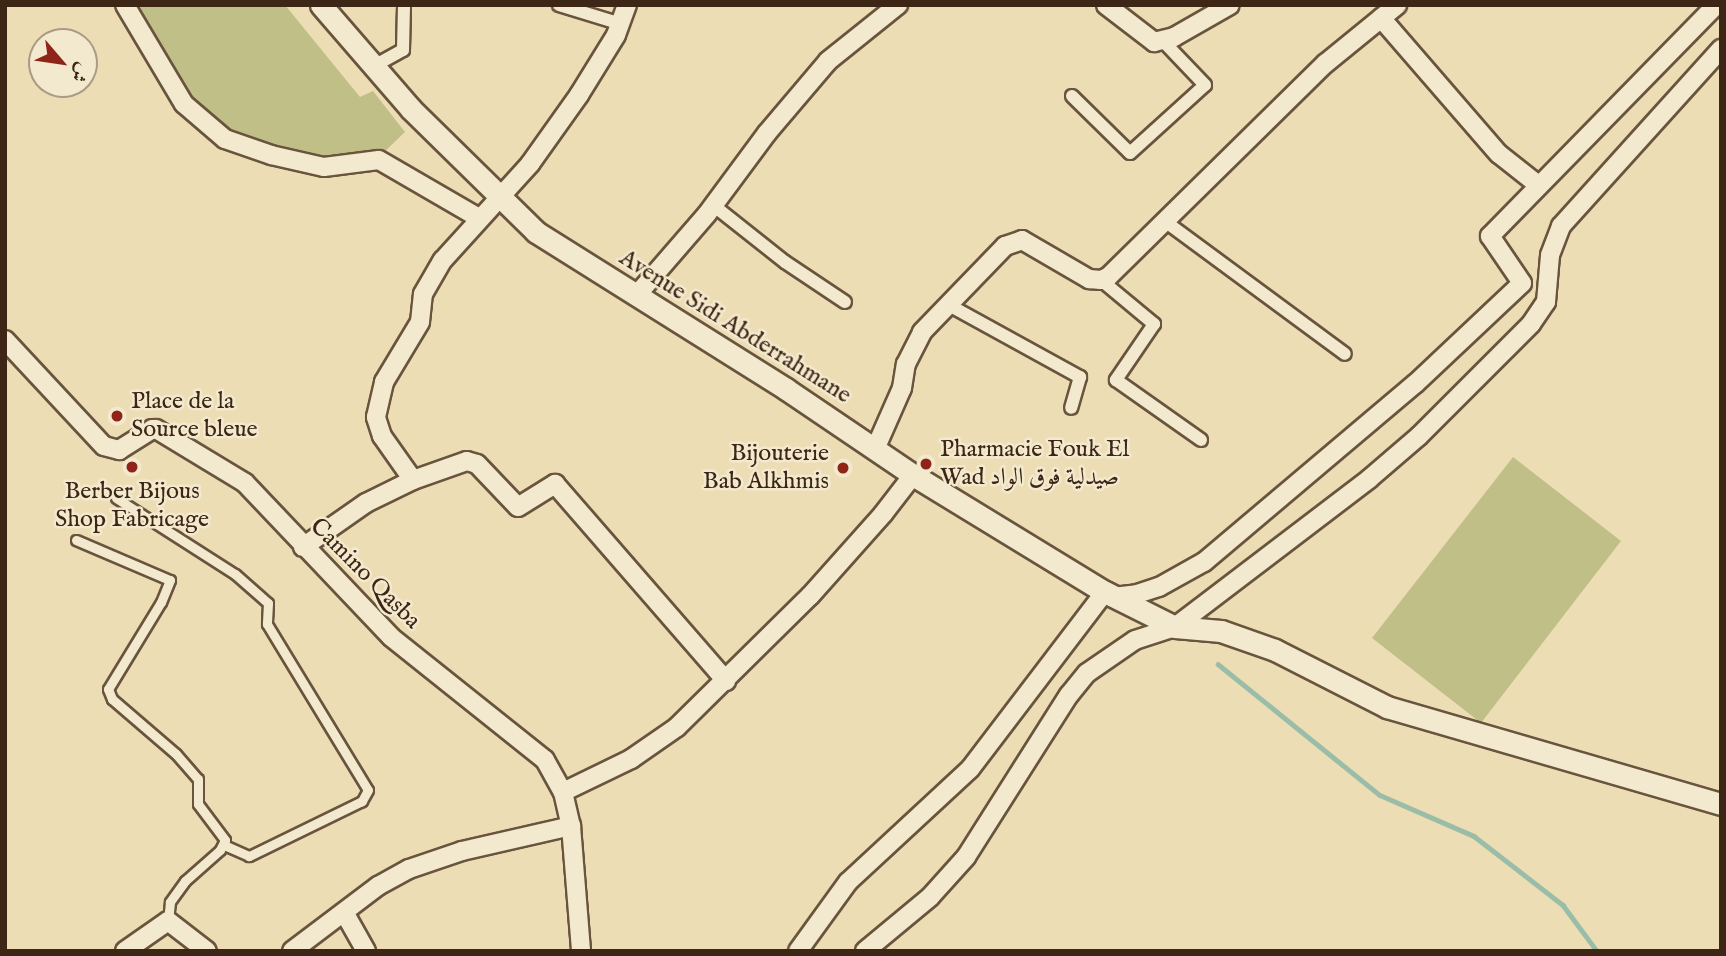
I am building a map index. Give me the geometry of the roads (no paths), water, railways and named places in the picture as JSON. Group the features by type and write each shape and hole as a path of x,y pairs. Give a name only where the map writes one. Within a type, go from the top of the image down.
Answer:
{"street":[{"path":"125,5 184,104 225,139 271,155 324,167 379,160 479,218"},
{"name":"Avenue Sidi Abderrahmane","path":"321,5 411,109 536,232 876,447 913,475 1109,595 1175,627"},
{"path":"373,66 403,50 404,5"},
{"path":"559,5 621,24"},
{"path":"413,480 379,430 376,418 384,382 420,323 426,288 443,260 530,164 579,95 621,24 627,5"},
{"path":"636,296 828,61 898,5"},
{"path":"1106,5 1146,39 1163,41 1230,5"},
{"path":"1101,281 1166,222 1306,82 1397,5"},
{"path":"798,951 848,882 970,769 1109,595 1137,594 1159,587 1204,562 1415,384 1522,283 1490,236 1537,184 1716,5"},
{"path":"1381,18 1499,153 1537,184"},
{"path":"1072,96 1130,153 1205,85 1163,41"},
{"path":"865,951 929,897 966,857 1069,695 1087,674 1135,640 1175,627 1369,479 1419,436 1531,324 1546,302 1550,255 1561,226 1721,49"},
{"path":"713,205 785,262 845,302"},
{"path":"1166,222 1345,354"},
{"path":"876,447 902,387 910,355 922,332 1005,246 1016,240 1028,243 1089,279 1101,281 1154,324 1116,380 1201,440"},
{"path":"947,304 1080,377 1071,408"},
{"name":"Camino Qasba","path":"5,340 104,446 119,450 152,429 161,431 245,483 303,547 420,663 531,746 545,760 563,792 571,826 581,951"},
{"path":"303,547 366,503 413,480 474,461 518,507 555,484 726,681"},
{"path":"563,792 657,743 726,681 810,596 883,514 913,475"},
{"path":"1175,627 1221,631 1275,650 1353,692 1436,724 1721,804"},
{"path":"292,951 378,886 433,859 571,826"},
{"path":"344,912 366,951"},
{"path":"125,951 168,920 207,951"}],"lane":[{"path":"116,498 235,574 268,604 267,624 368,790 362,801 248,856 224,845"},
{"path":"76,540 169,577 170,584 161,602 108,689 112,699 176,754 198,779 198,804 225,840 224,845 185,881 170,902 168,920"}],"waterway":[{"path":"1218,664 1380,795 1474,836 1563,905 1597,951"}],"place":[{"name":"Place de la Source bleue","path":"117,416"},
{"name":"Pharmacie Fouk El Wad صيدلية فوق الواد","path":"926,464"},
{"name":"Berber Bijous Shop Fabricage","path":"132,467"},
{"name":"Bijouterie Bab Alkhmis","path":"843,468"}]}
